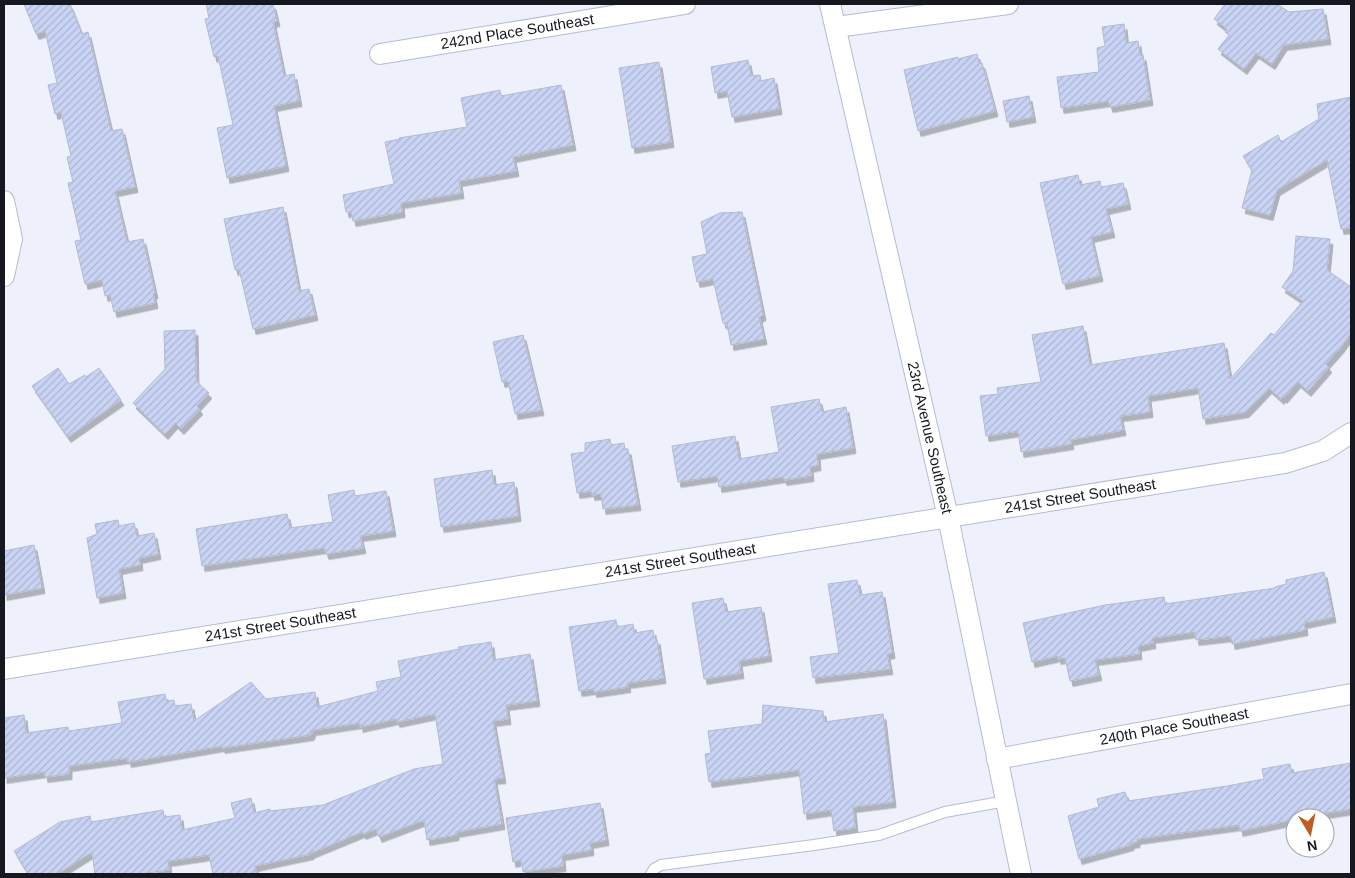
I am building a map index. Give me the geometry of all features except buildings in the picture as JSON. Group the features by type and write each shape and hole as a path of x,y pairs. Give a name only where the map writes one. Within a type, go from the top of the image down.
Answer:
{"street":[{"name":"242nd Place Southeast","path":"380,54 685,4"},
{"name":"23rd Avenue Southeast","path":"830,4 948,517 1021,874"},
{"path":"836,27 1008,4"},
{"path":"4,202 12,239 4,276"},
{"name":"241st Street Southeast","path":"4,669 1285,463 1323,451 1351,433"},
{"name":"240th Place Southeast","path":"997,759 1351,694"}],"lane":[{"path":"651,874 654,869 661,865 814,845 879,834 945,812 1006,801"}]}
